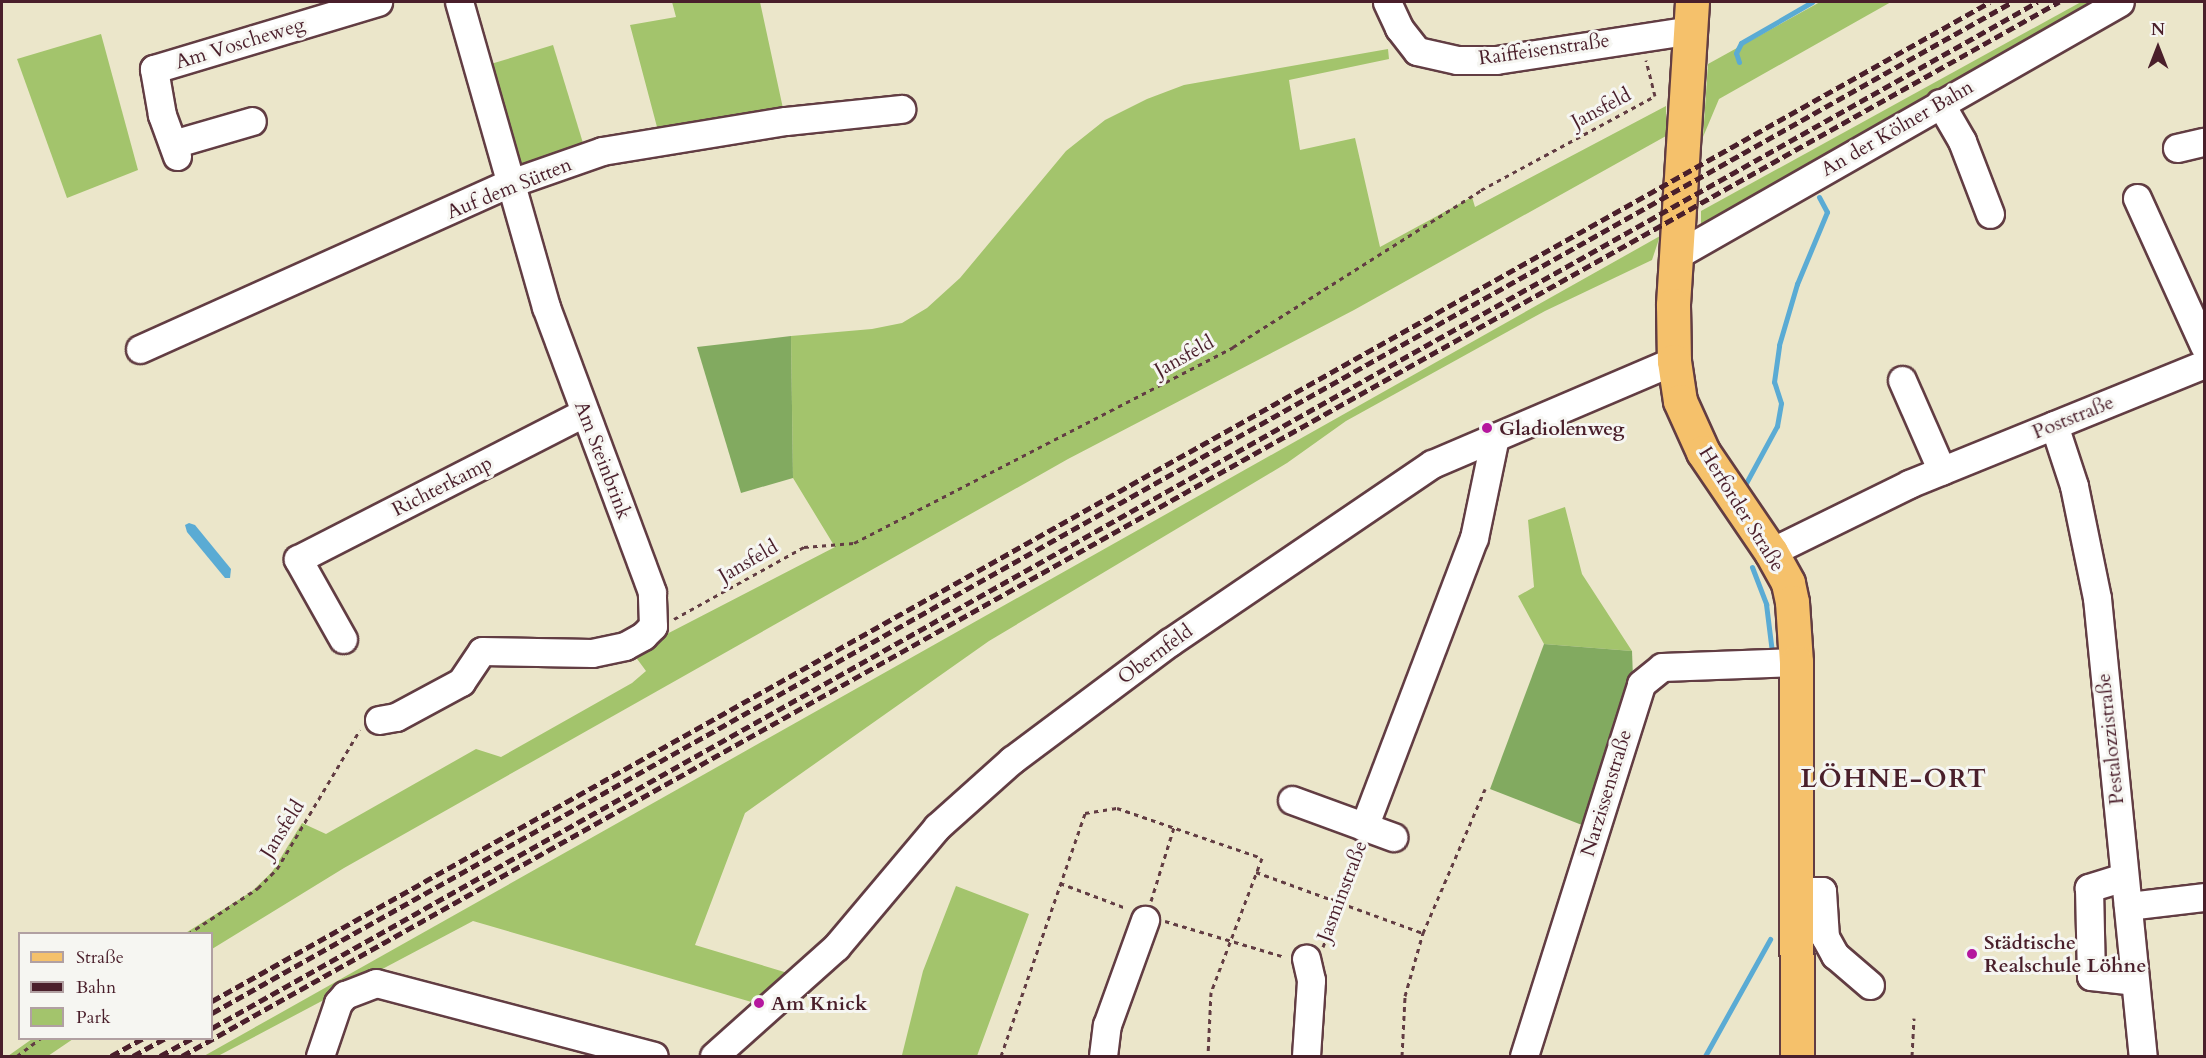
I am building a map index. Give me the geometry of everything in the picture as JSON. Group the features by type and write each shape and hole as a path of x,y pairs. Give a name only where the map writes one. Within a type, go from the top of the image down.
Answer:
{"main road":[{"name":"Herforder Straße","path":"1693,16 1675,256 1674,361 1680,401 1703,452 1771,552 1788,583 1795,622 1797,1056"}],"street":[{"name":"Am Voscheweg","path":"252,121 175,150 162,115 154,69 378,2"},
{"name":"Am Steinbrink","path":"459,2 508,184 546,307 652,592 653,626"},
{"name":"Raiffeisenstraße","path":"1387,2 1399,28 1417,51 1457,60 1496,60 1640,35 1693,16"},
{"name":"An der Kölner Bahn","path":"1675,256 2120,2"},
{"path":"1940,103 1962,141 1990,214"},
{"name":"Auf dem Sütten","path":"140,349 508,184 602,151 786,122 901,109"},
{"path":"2177,148 2205,142"},
{"path":"2137,198 2205,346"},
{"name":"Obernfeld","path":"714,1056 836,947 937,827 1012,760 1278,566 1432,464 1674,361"},
{"name":"Poststraße","path":"1771,552 1942,471 2205,364"},
{"path":"1902,380 1942,471"},
{"name":"Richterkamp","path":"343,639 298,559 585,412"},
{"name":"Pestalozzistraße","path":"2054,425 2074,486 2097,598 2143,1056"},
{"path":"1365,827 1474,538 1496,437"},
{"path":"379,720 396,717 461,682 482,651 592,653 625,646 653,626"},
{"name":"Narzissenstraße","path":"1524,1056 1641,684 1662,667 1796,662"},
{"path":"1292,800 1393,837"},
{"path":"2124,878 2089,888 2091,976 2134,981"},
{"path":"1795,891 1822,891 1825,937 1835,955 1870,985"},
{"path":"2128,906 2205,897"},
{"path":"1103,1056 1107,1025 1145,920"},
{"name":"Jasminstraße","path":"1306,959 1311,980 1306,1056"},
{"path":"320,1056 338,1003 345,995 376,983 654,1056"}],"path":[{"name":"Jansfeld","path":"653,626 682,616 804,547 854,543 1233,346 1481,190 1655,96 1640,35"},
{"name":"Jansfeld","path":"190,932 258,888 277,869 362,726 379,720"},
{"path":"1402,1056 1405,996 1423,933 1485,789"},
{"path":"1145,920 1174,827"},
{"name":"Jasminstraße","path":"1306,959 1323,947 1365,827"},
{"path":"1256,872 1423,933"},
{"path":"1060,883 1116,901 1145,920 1175,922 1288,958 1306,959"},
{"path":"1912,1056 1914,1018"},
{"path":"17,1056 38,1040"}],"green space":[{"path":"672,2 760,2 784,113 657,127 630,25 676,17"},
{"path":"1820,2 1891,2 1719,99 1703,137 1708,64"},
{"path":"2081,2 2109,2 1701,231 1701,211"},
{"path":"101,34 138,170 67,198 17,59"},
{"path":"553,45 584,147 514,169 483,66"},
{"path":"1388,49 1389,59 1289,80 1300,150 1355,138 1380,247 1472,197 1475,207 1666,106 1666,136 1354,310 1068,459 344,868 213,948 213,932 187,932 251,892 272,872 302,823 326,834 476,749 501,757 632,683 646,671 632,652 835,547 793,478 791,336 872,329 902,323 927,308 960,278 1066,151 1105,120 1147,99 1184,85"},
{"path":"1660,236 1652,260 1545,311 1346,421 1287,463 989,641 745,813 695,945 791,974 755,1003 473,921 218,1056 204,1056"},
{"path":"791,336 793,478 741,493 697,347"},
{"path":"1565,507 1582,574 1632,651 1544,644 1518,596 1534,587 1528,520"},
{"path":"1544,644 1632,651 1633,678 1587,827 1490,789"},
{"path":"956,886 1029,914 977,1056 891,1056 902,1055 923,971"},
{"path":"31,1040 72,1040 48,1056 8,1056"}],"water":[{"path":"189,523 195,525 231,569 230,578 225,578 187,532 185,525"}],"waterway":[{"path":"1739,62 1736,53 1741,43 1812,2"},
{"path":"1746,483 1777,426 1781,403 1774,382 1779,345 1797,284 1827,212 1819,197"},
{"path":"1752,567 1766,604 1772,652"},
{"path":"1705,1056 1770,939"}],"railway":[{"path":"213,1000 1990,2"},
{"path":"213,1012 2012,2"},
{"path":"213,1027 2037,2"},
{"path":"213,1039 2059,2"},
{"path":"111,1056 139,1040"},
{"path":"133,1056 161,1040"},
{"path":"160,1056 188,1040"},
{"path":"182,1056 210,1040"}],"place":[{"name":"Gladiolenweg","path":"1487,428"},
{"name":"Städtische Realschule Löhne","path":"1972,954"},
{"name":"Am Knick","path":"759,1003"}],"district":[{"name":"LÖHNE-ORT","path":"1894,779"}]}
